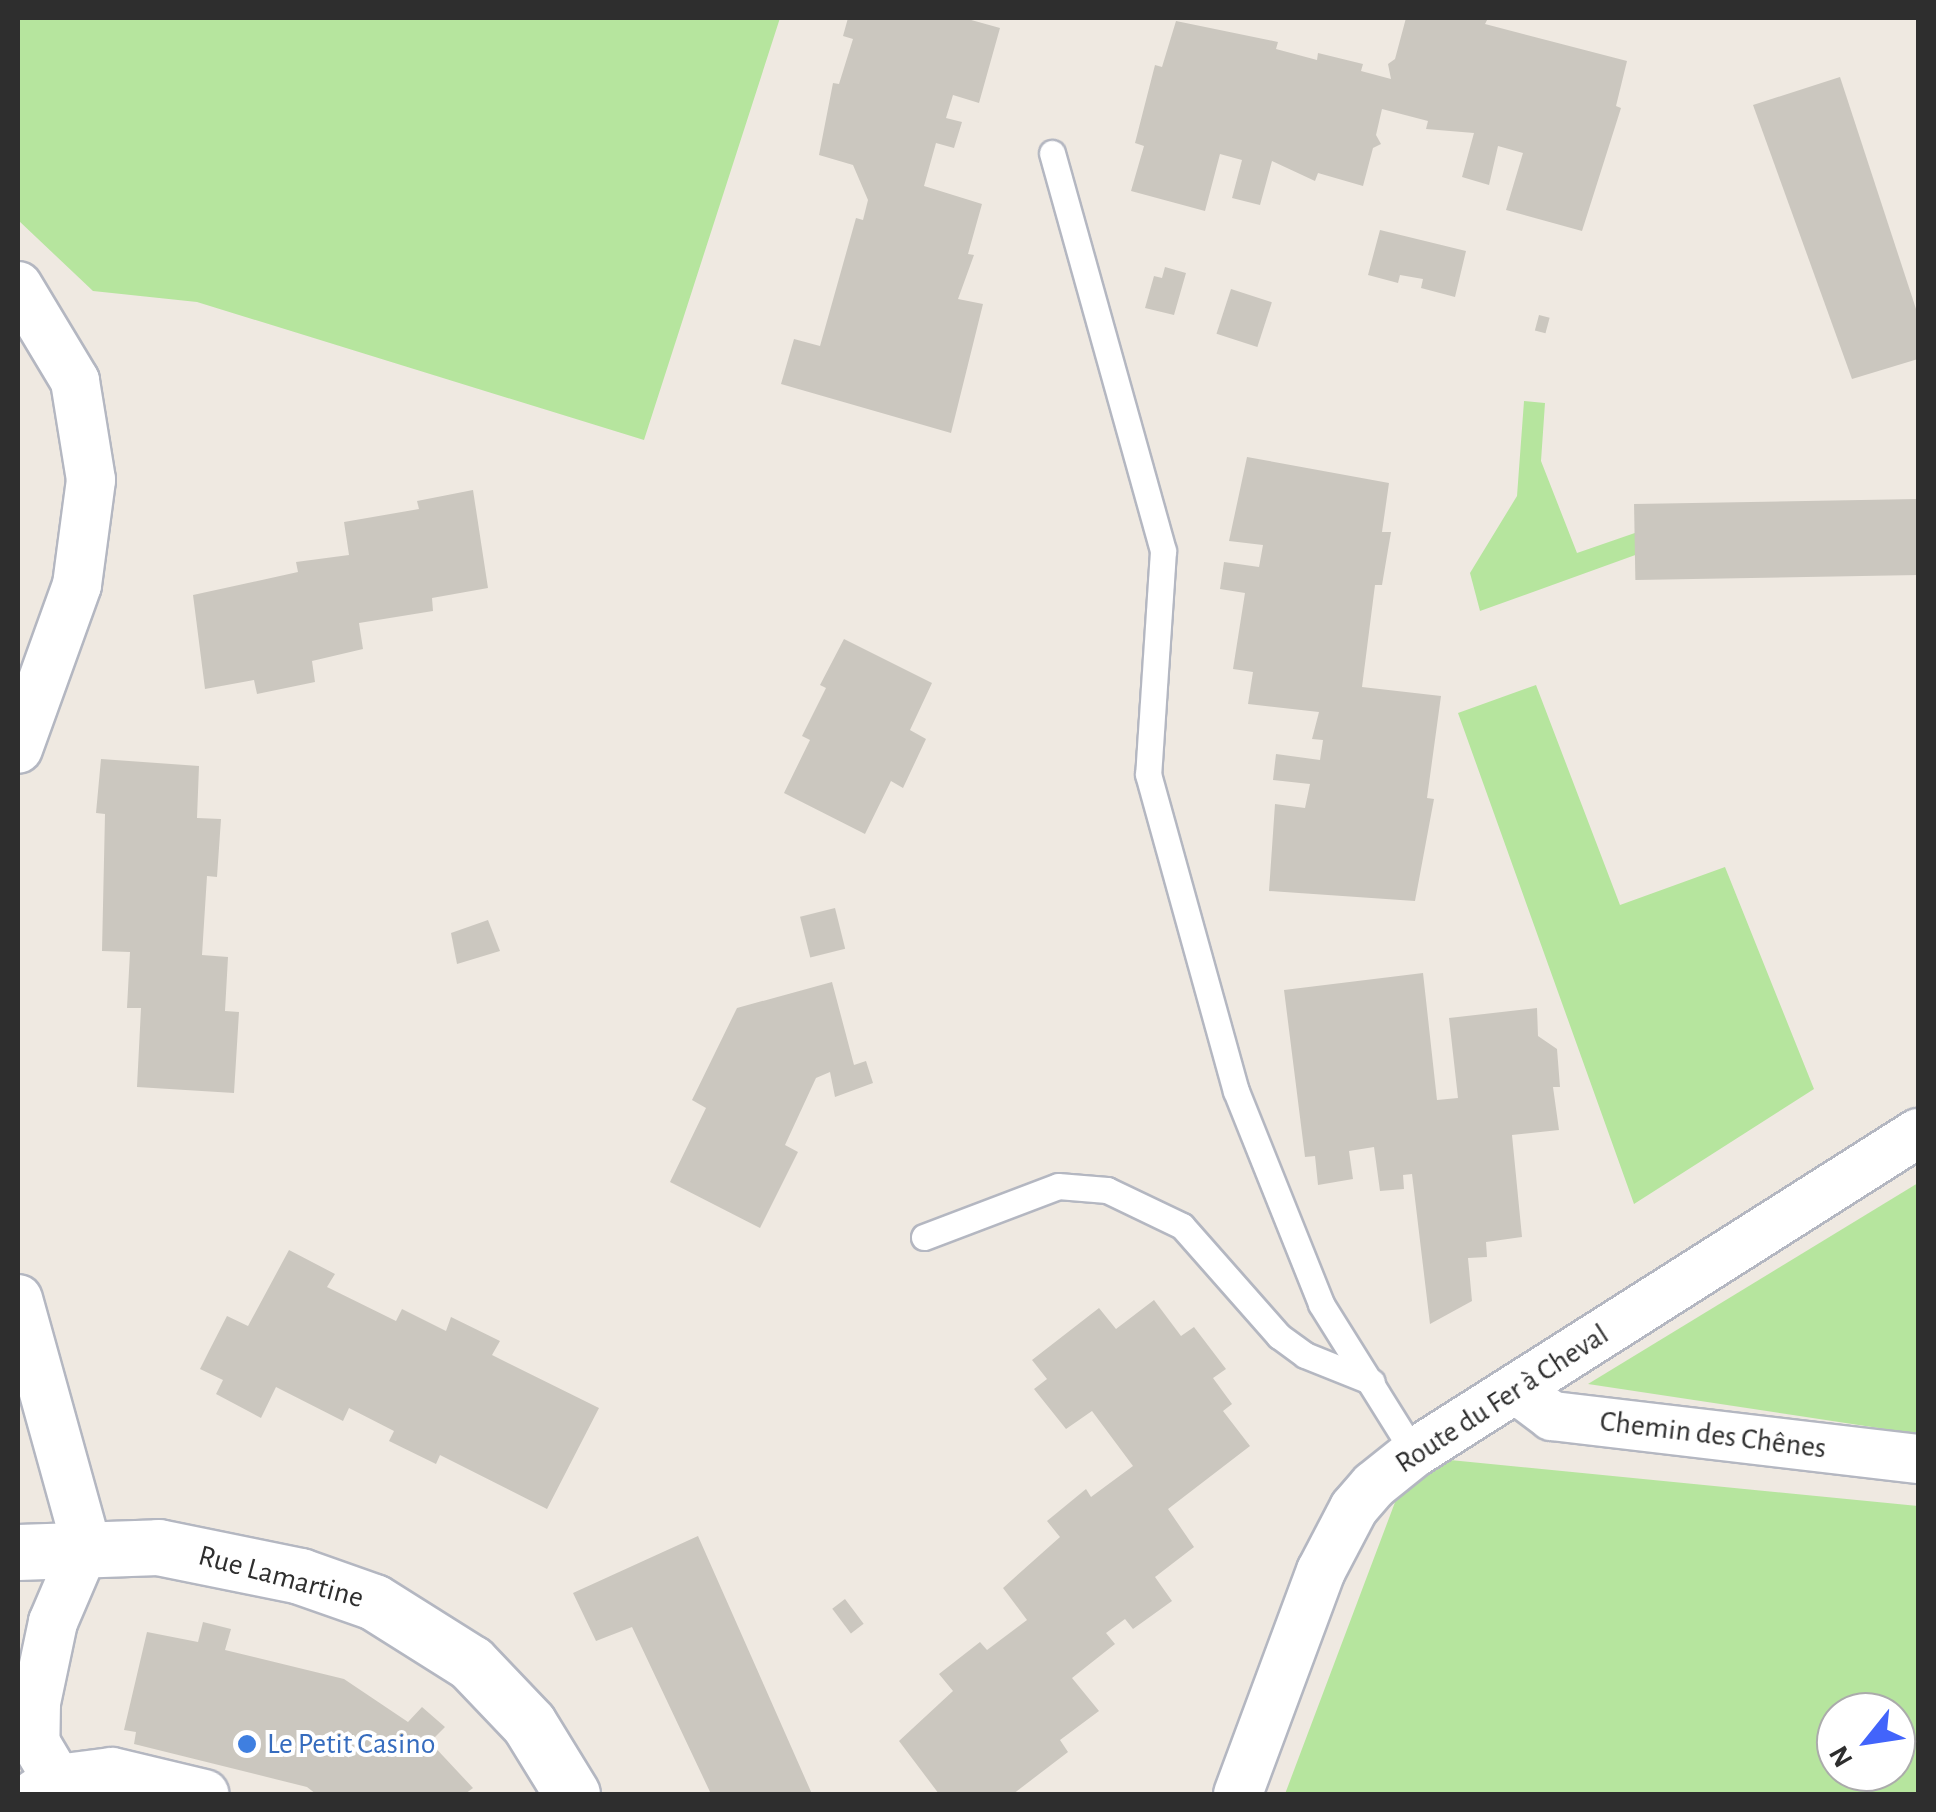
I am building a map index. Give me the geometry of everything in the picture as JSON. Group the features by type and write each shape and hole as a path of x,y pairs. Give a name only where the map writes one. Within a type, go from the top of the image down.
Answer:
{"street":[{"path":"18,286 75,380 91,480 77,585 18,749"},
{"name":"Route du Fer à Cheval","path":"1238,1794 1337,1536 1374,1485 1414,1453 1918,1133"},
{"path":"18,1299 86,1545 49,1636 36,1703 35,1742 46,1787 112,1772 204,1794"},
{"name":"Chemin des Chênes","path":"1516,1389 1552,1416 1918,1459"},
{"name":"Rue Lamartine","path":"18,1552 86,1545 212,1556 374,1602 472,1663 529,1724 572,1794"}],"lane":[{"path":"1052,153 1162,551 1148,774 1236,1090 1321,1304 1414,1453"},
{"path":"924,1237 1058,1186 1117,1193 1182,1226 1279,1336 1305,1355 1372,1382"}],"green space":[{"path":"18,18 780,18 644,440 197,302 93,291 18,220"},
{"path":"1524,401 1545,403 1541,461 1577,553 1658,525 1663,545 1480,611 1470,573 1517,496"},
{"path":"1536,685 1620,905 1725,867 1814,1089 1634,1204 1458,713"},
{"path":"1918,1183 1918,1434 1588,1384"},
{"path":"1450,1460 1918,1506 1918,1794 1285,1794 1400,1489"}],"building":[{"path":"848,18 964,18 1000,28 979,103 953,95 946,118 962,122 954,148 936,143 924,186 982,204 968,254 974,255 958,299 983,304 951,433 781,384 794,339 820,346 856,218 863,220 868,200 853,165 819,155 833,83 839,84 853,39 843,36"},
{"path":"1406,18 1488,18 1485,24 1627,61 1616,106 1621,108 1582,231 1506,210 1523,153 1498,146 1489,185 1462,177 1474,133 1426,129 1428,121 1382,109 1376,135 1381,144 1373,148 1363,186 1318,173 1315,181 1272,161 1260,205 1232,198 1242,160 1220,154 1205,211 1131,191 1144,146 1135,143 1155,65 1162,67 1176,21 1278,42 1276,49 1317,60 1318,53 1363,64 1361,71 1391,79 1388,64 1395,59"},
{"path":"1840,77 1918,315 1918,359 1852,379 1753,105"},
{"path":"1380,230 1466,251 1455,297 1421,288 1423,279 1400,275 1398,283 1368,275"},
{"path":"1165,267 1186,273 1174,315 1145,308 1154,276 1162,278"},
{"path":"1231,289 1272,302 1257,347 1216,334"},
{"path":"1539,315 1550,318 1545,333 1535,330"},
{"path":"1247,457 1389,483 1382,532 1391,532 1382,585 1375,585 1362,687 1441,696 1427,798 1434,799 1415,901 1269,891 1275,804 1305,808 1310,784 1273,780 1276,754 1320,760 1323,740 1312,739 1319,712 1248,704 1253,672 1233,669 1245,593 1220,589 1224,562 1259,567 1263,545 1229,541"},
{"path":"473,490 488,588 432,598 433,611 359,623 363,649 312,661 315,682 257,694 254,680 205,689 193,595 298,572 296,562 349,555 344,522 419,509 417,501"},
{"path":"1917,499 1918,575 1635,580 1634,504"},
{"path":"844,639 932,683 910,730 926,739 903,788 891,781 865,834 784,793 810,740 802,736 826,688 820,685"},
{"path":"101,759 199,766 197,818 221,819 217,877 207,876 202,955 228,957 225,1011 239,1012 234,1093 137,1087 141,1008 127,1008 130,952 102,951 105,814 96,813"},
{"path":"835,908 845,949 810,957 800,917"},
{"path":"488,920 500,951 457,964 451,933"},
{"path":"1423,973 1437,1100 1458,1098 1449,1018 1537,1008 1538,1036 1557,1049 1560,1087 1553,1087 1559,1130 1512,1135 1522,1237 1486,1242 1487,1257 1468,1258 1472,1301 1430,1324 1412,1174 1403,1175 1404,1189 1380,1191 1374,1147 1349,1151 1353,1179 1318,1185 1315,1156 1305,1157 1284,990"},
{"path":"832,982 854,1065 866,1061 873,1083 835,1097 830,1072 816,1078 785,1145 798,1152 760,1228 670,1182 706,1108 692,1100 737,1008"},
{"path":"289,1250 335,1274 327,1287 396,1321 402,1309 446,1331 451,1317 500,1341 492,1355 599,1408 547,1509 440,1455 436,1464 389,1441 394,1431 349,1408 343,1421 276,1387 261,1418 216,1394 223,1380 200,1369 209,1351 227,1316 248,1326"},
{"path":"1154,1300 1181,1336 1194,1327 1226,1369 1213,1378 1232,1404 1223,1411 1250,1446 1168,1509 1194,1547 1155,1577 1172,1601 1133,1629 1125,1619 1106,1633 1115,1644 1072,1678 1099,1711 1060,1740 1068,1752 1013,1794 939,1794 899,1741 953,1691 939,1674 980,1642 987,1650 1027,1620 1003,1588 1060,1537 1047,1521 1086,1489 1091,1497 1133,1466 1092,1411 1066,1429 1034,1389 1047,1379 1032,1360 1099,1308 1116,1329"},
{"path":"698,1536 812,1794 711,1794 632,1627 596,1641 573,1593"},
{"path":"845,1599 864,1624 851,1633 832,1609"},
{"path":"203,1622 231,1629 225,1650 344,1679 408,1722 422,1707 445,1727 430,1742 473,1788 465,1794 316,1794 307,1787 134,1744 136,1732 124,1730 147,1632 198,1642"}],"place":[{"name":"Le Petit Casino","path":"247,1744"}]}
